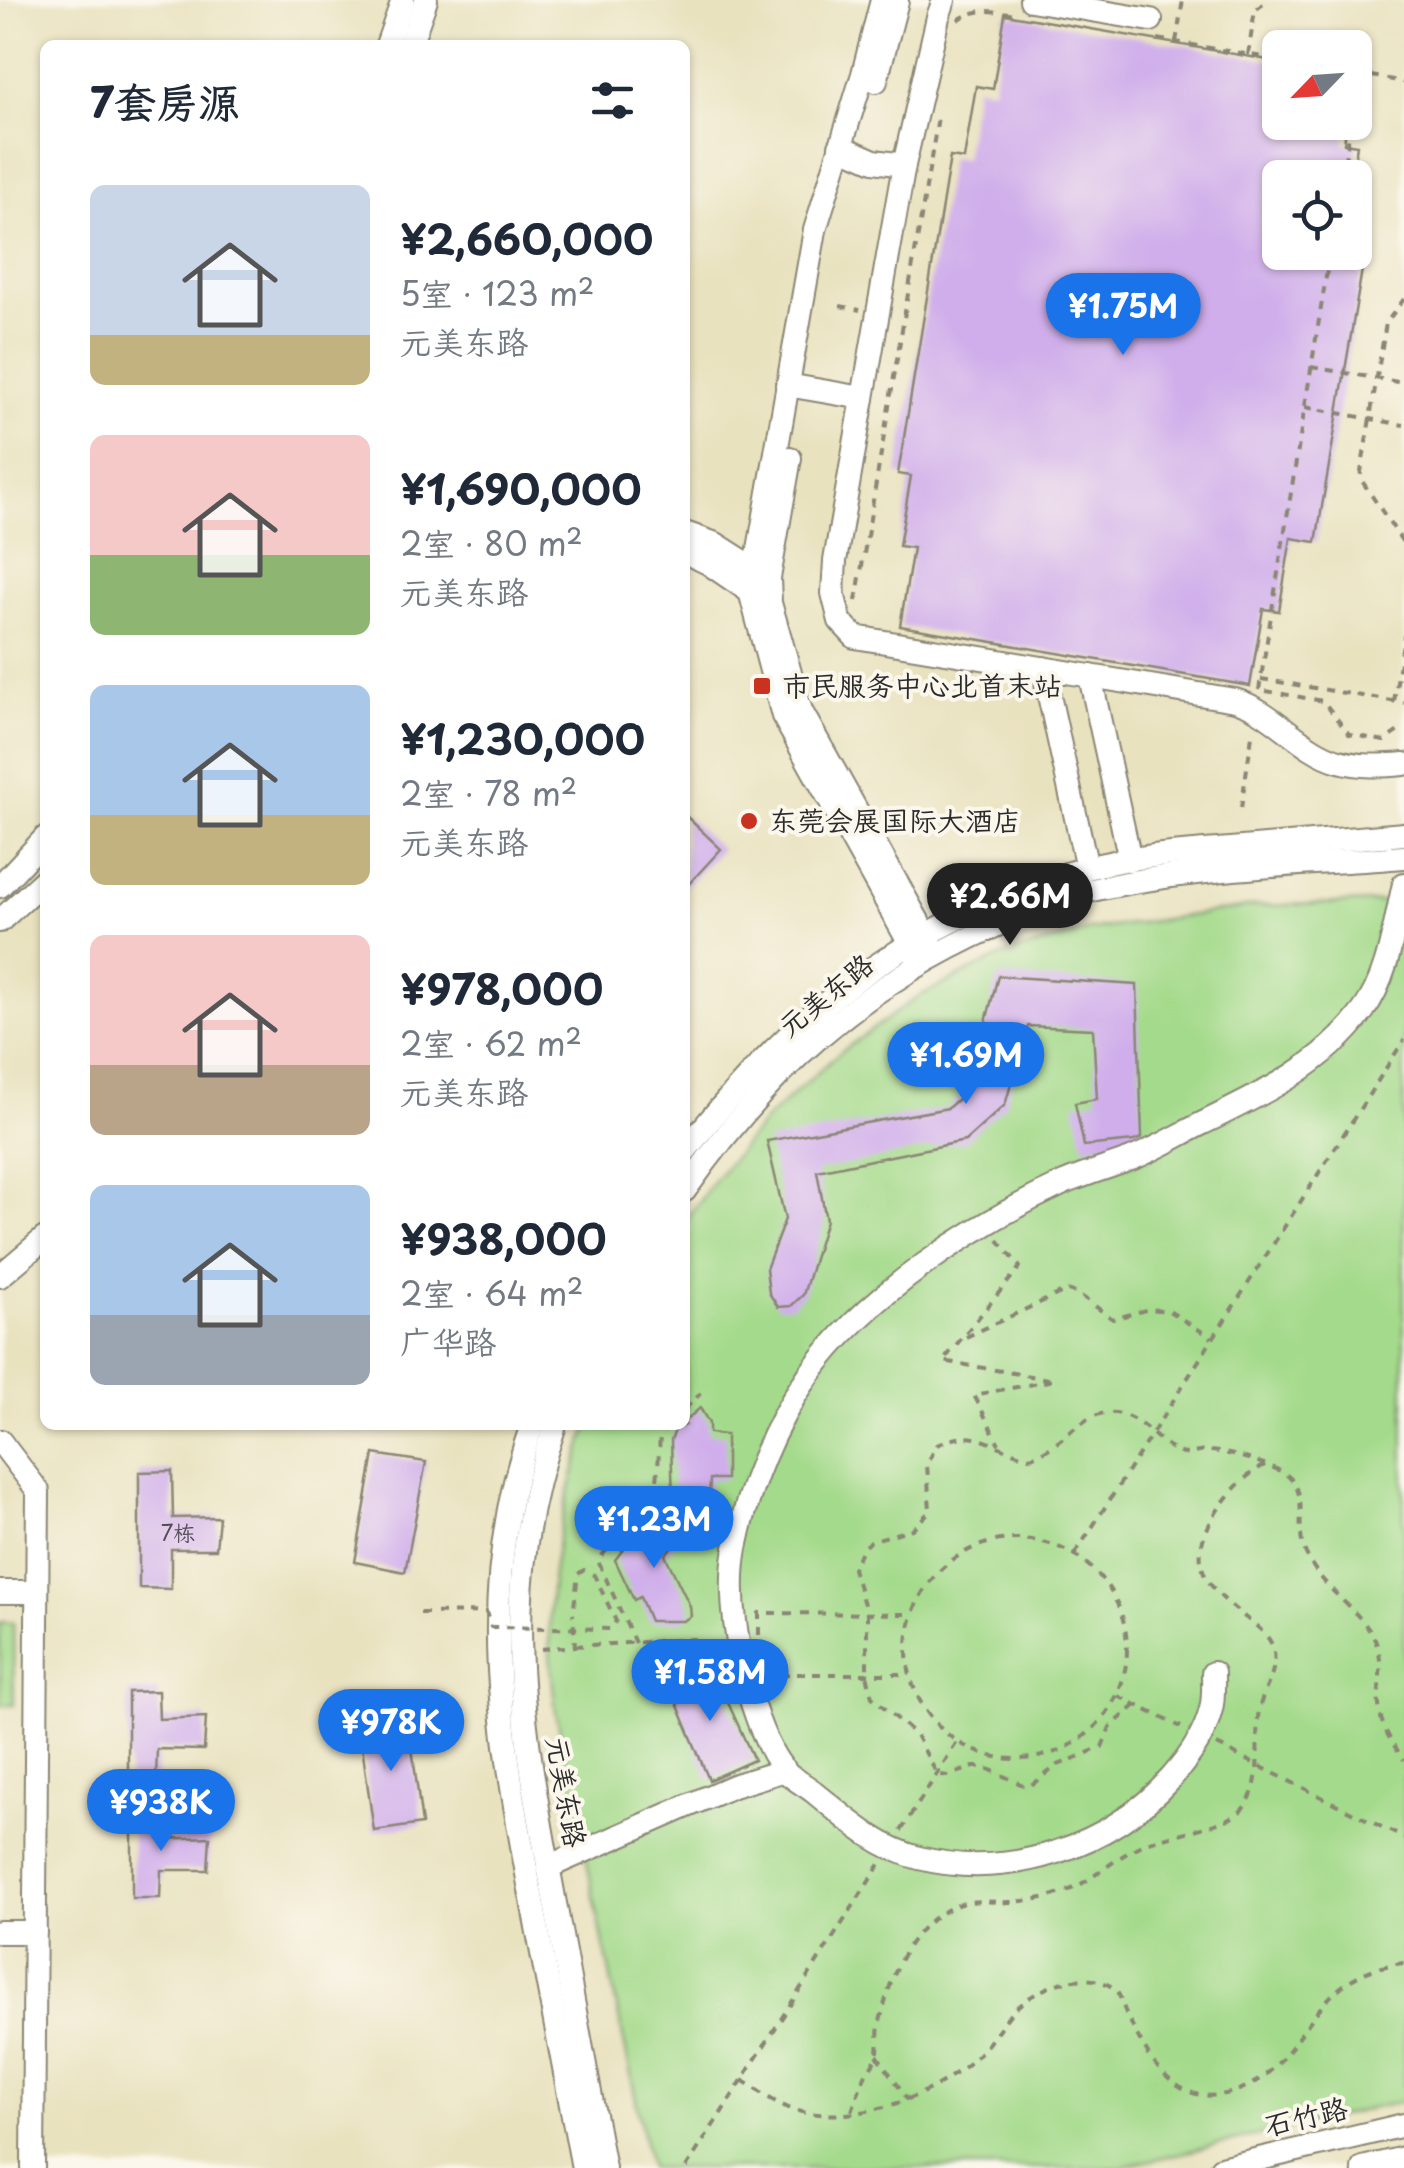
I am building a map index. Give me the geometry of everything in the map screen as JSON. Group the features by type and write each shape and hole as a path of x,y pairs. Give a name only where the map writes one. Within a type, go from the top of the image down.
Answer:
{"street":[{"path":"389,40 403,0"},
{"path":"412,40 426,0"},
{"path":"846,148 882,0"},
{"path":"898,0 888,46 815,230 761,599 783,716 923,948"},
{"path":"944,0 904,165 835,561 834,609 847,632 856,637 1235,700 1256,708 1336,760 1359,765 1404,764"},
{"path":"1030,8 1154,30"},
{"path":"846,148 874,162 904,165"},
{"path":"794,386 863,398"},
{"path":"690,534 716,544 762,574"},
{"path":"690,554 761,599"},
{"path":"1043,668 1087,868"},
{"path":"1090,676 1130,860"},
{"path":"1078,826 1120,817"},
{"name":"元美东路","path":"690,1183 744,1113 788,1064 833,1023 923,948 1008,896 1087,868 1130,860 1404,834"},
{"path":"0,886 40,843"},
{"name":"元美东路","path":"690,1146 726,1099 795,1028 870,968 1096,889 1181,875 1404,857"},
{"path":"0,920 40,884"},
{"path":"1213,1673 1212,1707 1201,1737 1154,1798 1120,1824 1077,1846 996,1864 922,1858 890,1848 852,1824 784,1770 761,1726 746,1683 749,1646 733,1622 735,1553 752,1486 782,1420 810,1374 899,1282 956,1242 1031,1200 1135,1157 1248,1101 1308,1066 1364,1010 1386,963 1404,884"},
{"path":"0,1276 40,1242"},
{"name":"元美东路","path":"531,1430 510,1504 501,1562 496,1618 498,1675 511,1788 583,2168"},
{"name":"元美东路","path":"554,1430 532,1509 520,1602 523,1721 604,2168"},
{"path":"0,1441 38,1492 34,2168"},
{"path":"0,1592 37,1592"},
{"path":"548,1867 734,1786 784,1770"},
{"path":"0,1932 35,1932"},
{"name":"石竹路","path":"1221,2168 1404,2125"},
{"path":"1363,2168 1404,2158"}],"path":[{"path":"1176,42 1183,0"},
{"path":"1248,55 1255,10 1269,0"},
{"path":"958,20 981,10 1030,8"},
{"path":"1154,30 1176,42 1262,57"},
{"path":"1372,76 1404,82"},
{"path":"859,612 856,601 939,110"},
{"path":"1327,270 1259,690 1323,701 1349,734 1384,741 1404,726"},
{"path":"1404,298 1386,323 1360,478 1404,544"},
{"path":"1312,367 1404,383"},
{"path":"1305,407 1404,425"},
{"path":"1394,702 1404,634"},
{"path":"1261,679 1404,704"},
{"path":"1242,808 1256,708"},
{"path":"1076,1554 1404,1040"},
{"path":"995,1236 1020,1267 942,1361 1054,1380 974,1395 1000,1447"},
{"path":"962,1338 1067,1290 1075,1291 1113,1319 1149,1309 1170,1311 1213,1339"},
{"path":"690,1404 702,1393"},
{"path":"937,1774 916,1734 872,1697 868,1614 854,1580 856,1557 871,1542 912,1529 930,1511 927,1464 936,1445 964,1435 980,1437 1030,1457 1055,1447 1082,1423 1115,1413 1182,1454 1212,1451 1265,1465 1289,1476 1299,1490 1301,1539 1314,1571 1373,1636 1382,1662 1379,1710 1387,1734 1404,1760"},
{"path":"635,1643 598,1562 657,1484 660,1434 664,1430"},
{"path":"852,2111 878,2055 878,2032 904,1949 932,1920 957,1905 982,1899 1009,1902 1064,1892 1147,1843 1188,1829 1216,1825 1240,1813 1251,1793 1258,1766 1258,1716 1273,1676 1272,1645 1208,1582 1200,1565 1201,1538 1248,1473 1265,1465"},
{"path":"1012,1538 1045,1541 1076,1554 1100,1575 1118,1602 1127,1633 1127,1665 1118,1696 1101,1722 1078,1743 1048,1756 1017,1760 986,1756 957,1742 936,1724 920,1701 910,1674 908,1634 912,1614 927,1584 950,1560 979,1544 1012,1538"},
{"path":"420,1613 486,1612 491,1627 610,1628 616,1621 594,1575 584,1570 578,1574 574,1615 575,1646"},
{"path":"519,1651 695,1639 706,1661 749,1646 759,1613 912,1614"},
{"path":"759,1674 910,1674"},
{"path":"1118,1696 1404,1838"},
{"path":"937,1774 947,1776 974,1767 984,1768 1023,1785 1032,1785 1058,1765 1102,1746 1110,1727 1136,1704"},
{"path":"686,2168 957,1742"},
{"path":"742,2080 801,2112 852,2111 908,2100 975,2058 1015,2008 1064,1981 1090,1978 1116,1990 1159,2072 1195,2094 1217,2096 1238,2090 1278,2061 1333,1992 1351,1977 1369,1969 1404,1963"},
{"path":"878,2055 908,2100"}],"green space":[{"path":"1404,901 1404,2101 1117,2168 650,2168 555,1707 550,1604 561,1526 587,1430 690,1430 690,1215 766,1119 838,1054 919,996 1002,956 1089,930 1256,906"},
{"path":"0,1622 13,1623 14,1705 0,1705"}],"building":[{"path":"1005,14 1262,59 1262,140 1344,140 1357,145 1355,160 1262,160 1262,270 1362,270 1316,542 1291,538 1279,611 1263,609 1250,686 900,626 913,548 899,546 911,476 898,474 950,157 964,159 976,86 993,89"},
{"path":"690,820 721,849 690,883"},
{"path":"998,976 1137,985 1142,1138 1084,1146 1075,1103 1097,1099 1093,1029 1028,1026 1005,1105 965,1141 817,1171 826,1220 803,1295 791,1306 778,1307 769,1293 766,1269 785,1219 767,1141 948,1108 968,1090"},
{"path":"700,1408 709,1423 709,1433 726,1435 726,1479 710,1479 709,1500 673,1500 671,1440 675,1430 690,1430 690,1417"},
{"path":"374,1454 426,1462 405,1572 355,1562"},
{"path":"172,1471 173,1518 219,1517 216,1549 171,1549 171,1589 139,1588 139,1472"},
{"path":"652,1512 682,1534 665,1555 690,1606 691,1616 683,1621 650,1621 640,1597 634,1600 615,1560"},
{"path":"684,1671 699,1675 702,1687 720,1685 754,1760 709,1780 666,1677"},
{"path":"158,1691 159,1719 206,1717 204,1750 157,1749 156,1778 128,1778 128,1692"},
{"path":"408,1717 422,1824 374,1831 359,1725"},
{"path":"162,1811 163,1839 210,1837 208,1870 161,1870 160,1898 132,1898 132,1812"}],"place":[{"name":"市民服务中心北首末站","path":"762,686"},
{"name":"东莞会展国际大酒店","path":"749,821"}]}
